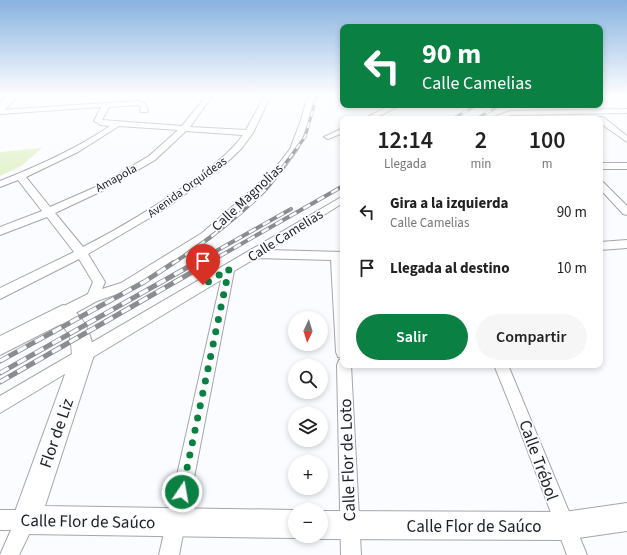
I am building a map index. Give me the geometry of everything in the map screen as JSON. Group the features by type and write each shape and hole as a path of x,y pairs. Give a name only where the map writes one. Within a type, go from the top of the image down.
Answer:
{"street":[{"path":"98,121 117,124 249,133"},
{"name":"Amapola","path":"0,231 49,212 101,188 152,158 185,128 190,121"},
{"name":"Avenida Orquídeas","path":"0,294 82,254 137,223 222,163 238,148 249,133 255,121"},
{"name":"Calle Magnolias","path":"64,313 93,297 125,287 206,236 246,202 276,173 294,149 305,121"},
{"path":"603,121 627,140"},
{"path":"0,184 73,151 102,135 117,124"},
{"path":"328,137 340,131"},
{"path":"603,166 627,166"},
{"path":"20,176 82,254 99,282 93,297"},
{"path":"603,187 627,212"},
{"name":"Calle Camelias","path":"0,405 255,254 340,201"},
{"path":"603,246 627,244"},
{"path":"255,254 340,256"},
{"path":"170,555 229,269"},
{"path":"0,346 64,313"},
{"name":"Flor de Liz","path":"9,555 13,520 83,355 82,337 79,328 64,313"},
{"name":"Calle Flor de Loto","path":"344,368 351,555"},
{"name":"Calle Trébol","path":"501,368 516,398 564,526 577,555"},
{"name":"Calle Flor de Saúco","path":"328,525 564,526 627,517"},
{"name":"Calle Flor de Saúco","path":"13,520 288,524"}],"green space":[{"path":"42,148 21,166 0,176 0,152"}],"railway":[{"path":"282,168 305,137 310,121"},
{"path":"172,264 231,221 267,188 283,167"},
{"path":"206,264 340,188"},
{"path":"193,264 291,209"},
{"path":"0,361 144,282 173,263"},
{"path":"0,373 195,263"},
{"path":"0,382 208,263"}],"route":[{"path":"182,492 229,269 203,285"}]}
